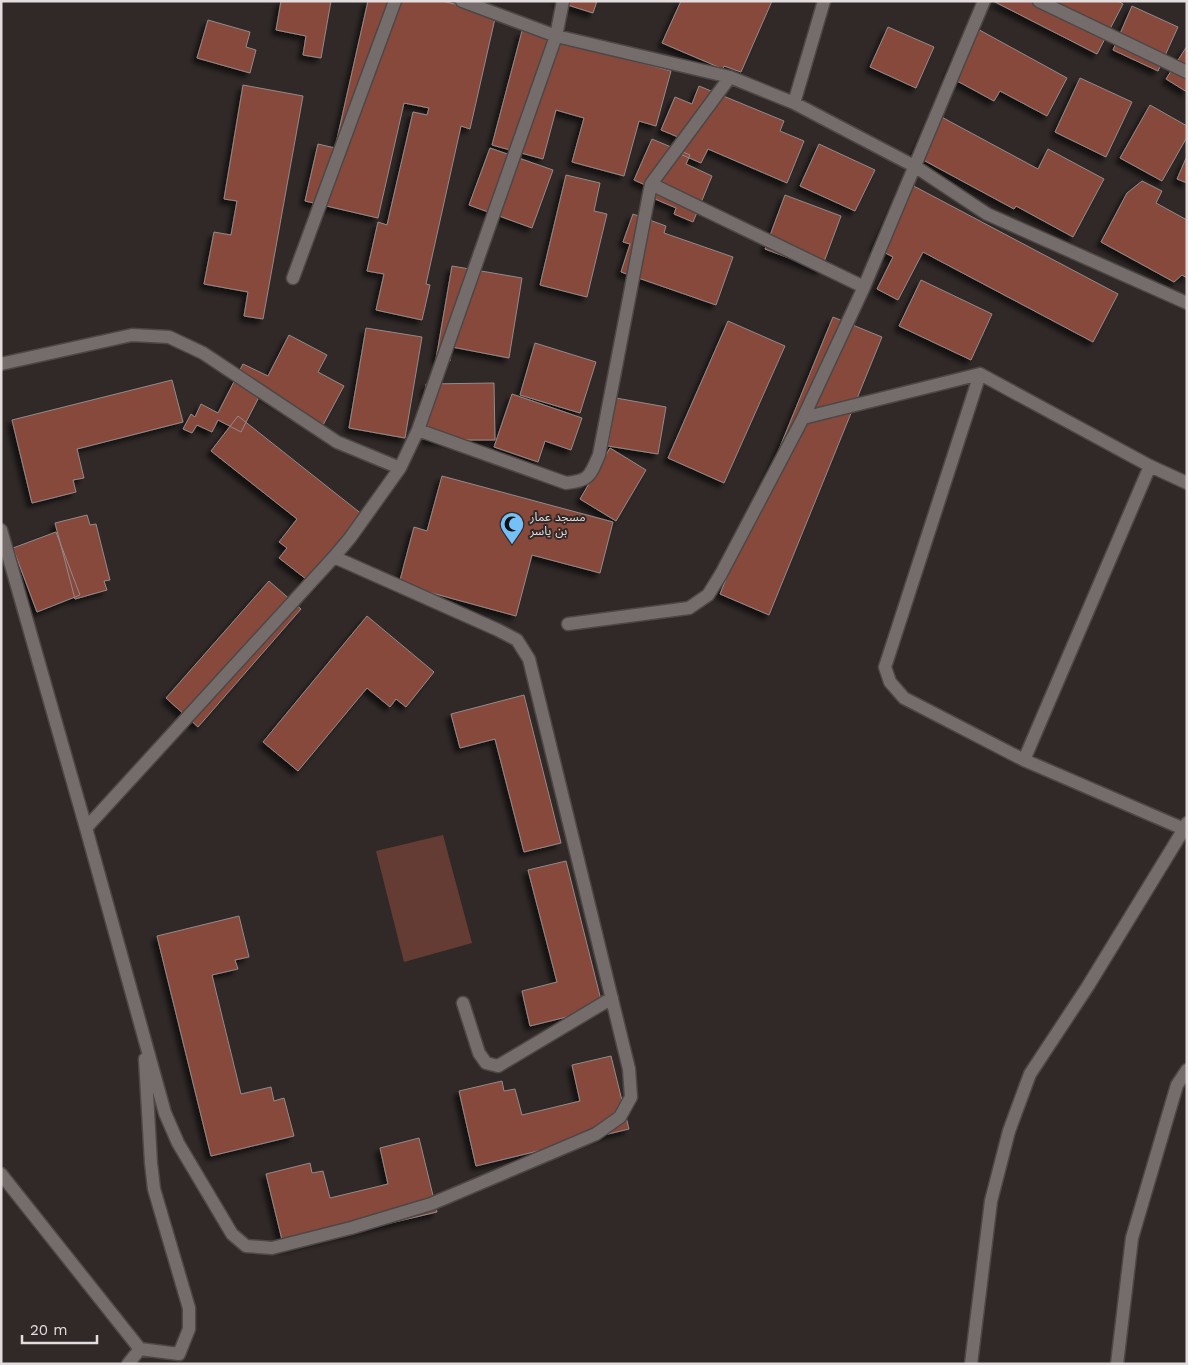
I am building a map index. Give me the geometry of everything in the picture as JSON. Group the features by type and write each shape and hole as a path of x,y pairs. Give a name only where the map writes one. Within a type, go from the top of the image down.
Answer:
{"street":[{"path":"293,278 395,1"},
{"path":"462,1 556,36 730,77 794,103 916,167 987,214 1187,304"},
{"path":"86,828 334,557 350,538 400,468 418,430 556,36 563,1"},
{"path":"794,103 824,1"},
{"path":"568,624 688,608 708,595 721,574 803,418 864,287 916,167 984,1"},
{"path":"1039,1 1187,72"},
{"path":"418,430 566,483 582,481 592,472 599,456 651,184 730,77"},
{"path":"651,184 864,287"},
{"path":"1,364 132,335 169,337 203,353 338,442 400,468"},
{"path":"803,418 980,374 1150,466 1187,482"},
{"path":"970,1364 991,1202 1009,1131 1030,1074 1088,986 1185,826 1024,760 904,698 890,682 885,667 980,374"},
{"path":"1024,760 1150,466"},
{"path":"1,530 165,1113 178,1143 232,1234 246,1246 272,1248 351,1228 431,1204 596,1134 620,1117 630,1097 629,1070 529,659 517,640 498,630 334,557"},
{"path":"464,1003 479,1053 486,1063 498,1066 612,998"},
{"path":"1,1174 34,1213 140,1349 179,1354 189,1329 189,1308 154,1189 143,1034"},
{"path":"1117,1364 1132,1238 1177,1085 1187,1070"},
{"path":"128,1364 140,1349"}],"shaded area":[{"path":"443,835 472,943 404,962 376,851"}],"building":[{"path":"281,1 331,1 321,58 303,55 306,36 276,30"},
{"path":"368,1 442,1 496,14 470,129 461,126 426,284 430,285 422,320 376,310 384,274 367,271 378,222 387,225 413,112 427,115 429,108 404,103 378,218 305,201 318,144 335,148"},
{"path":"555,1 597,1 593,13"},
{"path":"681,1 772,1 741,72 724,66 723,69 662,43"},
{"path":"993,1 1118,1 1123,4 1097,54"},
{"path":"1132,6 1178,27 1158,71 1113,50"},
{"path":"208,20 250,32 246,47 256,50 250,73 197,58"},
{"path":"888,27 934,47 916,88 870,67"},
{"path":"974,27 1067,78 1047,116 1000,91 994,101 948,76"},
{"path":"522,31 671,71 656,126 639,121 624,176 572,162 584,118 556,110 543,159 492,145"},
{"path":"1187,46 1187,92 1166,79"},
{"path":"1080,78 1132,102 1106,157 1055,132"},
{"path":"243,85 303,96 263,319 244,316 248,292 204,284 214,232 231,235 237,201 224,199"},
{"path":"699,86 784,121 780,131 804,141 787,183 708,149 701,163 673,151 678,137 661,130 675,97 692,104"},
{"path":"1150,105 1187,126 1187,137 1162,181 1120,158"},
{"path":"936,114 1038,169 1048,149 1104,179 1073,237 1016,206 1014,209 914,155"},
{"path":"652,139 690,155 686,164 712,176 693,222 674,214 676,208 648,196 652,188 634,180"},
{"path":"819,144 875,170 855,211 800,186"},
{"path":"490,148 553,170 532,228 469,205"},
{"path":"1187,156 1187,183 1177,179"},
{"path":"566,175 600,183 594,211 607,214 587,297 540,285"},
{"path":"1142,181 1162,191 1156,203 1187,220 1187,278 1182,275 1174,282 1101,242 1127,193"},
{"path":"908,183 1118,294 1093,342 923,252 898,300 877,289 893,257 874,247"},
{"path":"785,195 841,216 821,270 765,249"},
{"path":"633,214 666,226 664,233 733,257 716,305 621,272 630,244 623,242"},
{"path":"452,266 522,278 509,358 452,347 450,361 436,359"},
{"path":"921,280 992,314 971,360 899,326"},
{"path":"833,317 882,337 769,615 720,594"},
{"path":"728,321 785,346 724,483 668,458"},
{"path":"366,328 422,337 405,438 349,428"},
{"path":"289,335 327,355 318,372 344,386 323,425 261,393 241,432 218,420 212,432 197,425 192,433 183,429 191,414 195,417 201,404 218,413 243,364 268,376"},
{"path":"535,343 596,362 580,413 520,395"},
{"path":"172,380 183,422 77,449 84,478 73,480 76,492 32,503 12,420"},
{"path":"494,383 495,440 427,440 426,384"},
{"path":"512,394 582,418 571,450 545,441 538,462 494,447"},
{"path":"616,398 666,407 658,454 608,446"},
{"path":"238,416 368,519 315,586 279,558 287,548 279,542 297,519 211,451"},
{"path":"610,448 646,470 616,521 580,499"},
{"path":"442,476 613,522 600,573 532,555 516,616 399,584 414,527 427,531"},
{"path":"87,515 90,525 96,524 110,580 104,581 107,590 75,599 55,523"},
{"path":"56,532 80,595 37,612 13,548"},
{"path":"269,581 301,609 198,727 166,698"},
{"path":"367,616 434,672 406,707 396,699 390,707 367,688 298,771 263,742"},
{"path":"524,695 561,843 524,852 495,739 460,748 451,714"},
{"path":"566,861 603,1008 530,1026 522,991 557,982 528,870"},
{"path":"239,916 249,957 235,960 238,969 212,975 241,1094 271,1087 274,1101 284,1098 294,1136 211,1156 157,936"},
{"path":"611,1056 629,1129 476,1166 459,1091 502,1081 504,1091 515,1089 522,1115 580,1101 572,1065"},
{"path":"419,1138 437,1212 284,1248 266,1174 310,1163 312,1173 323,1171 330,1198 388,1184 380,1148"}],"place":[{"name":"مسجد عمار بن ياسر","path":"512,545"}]}
